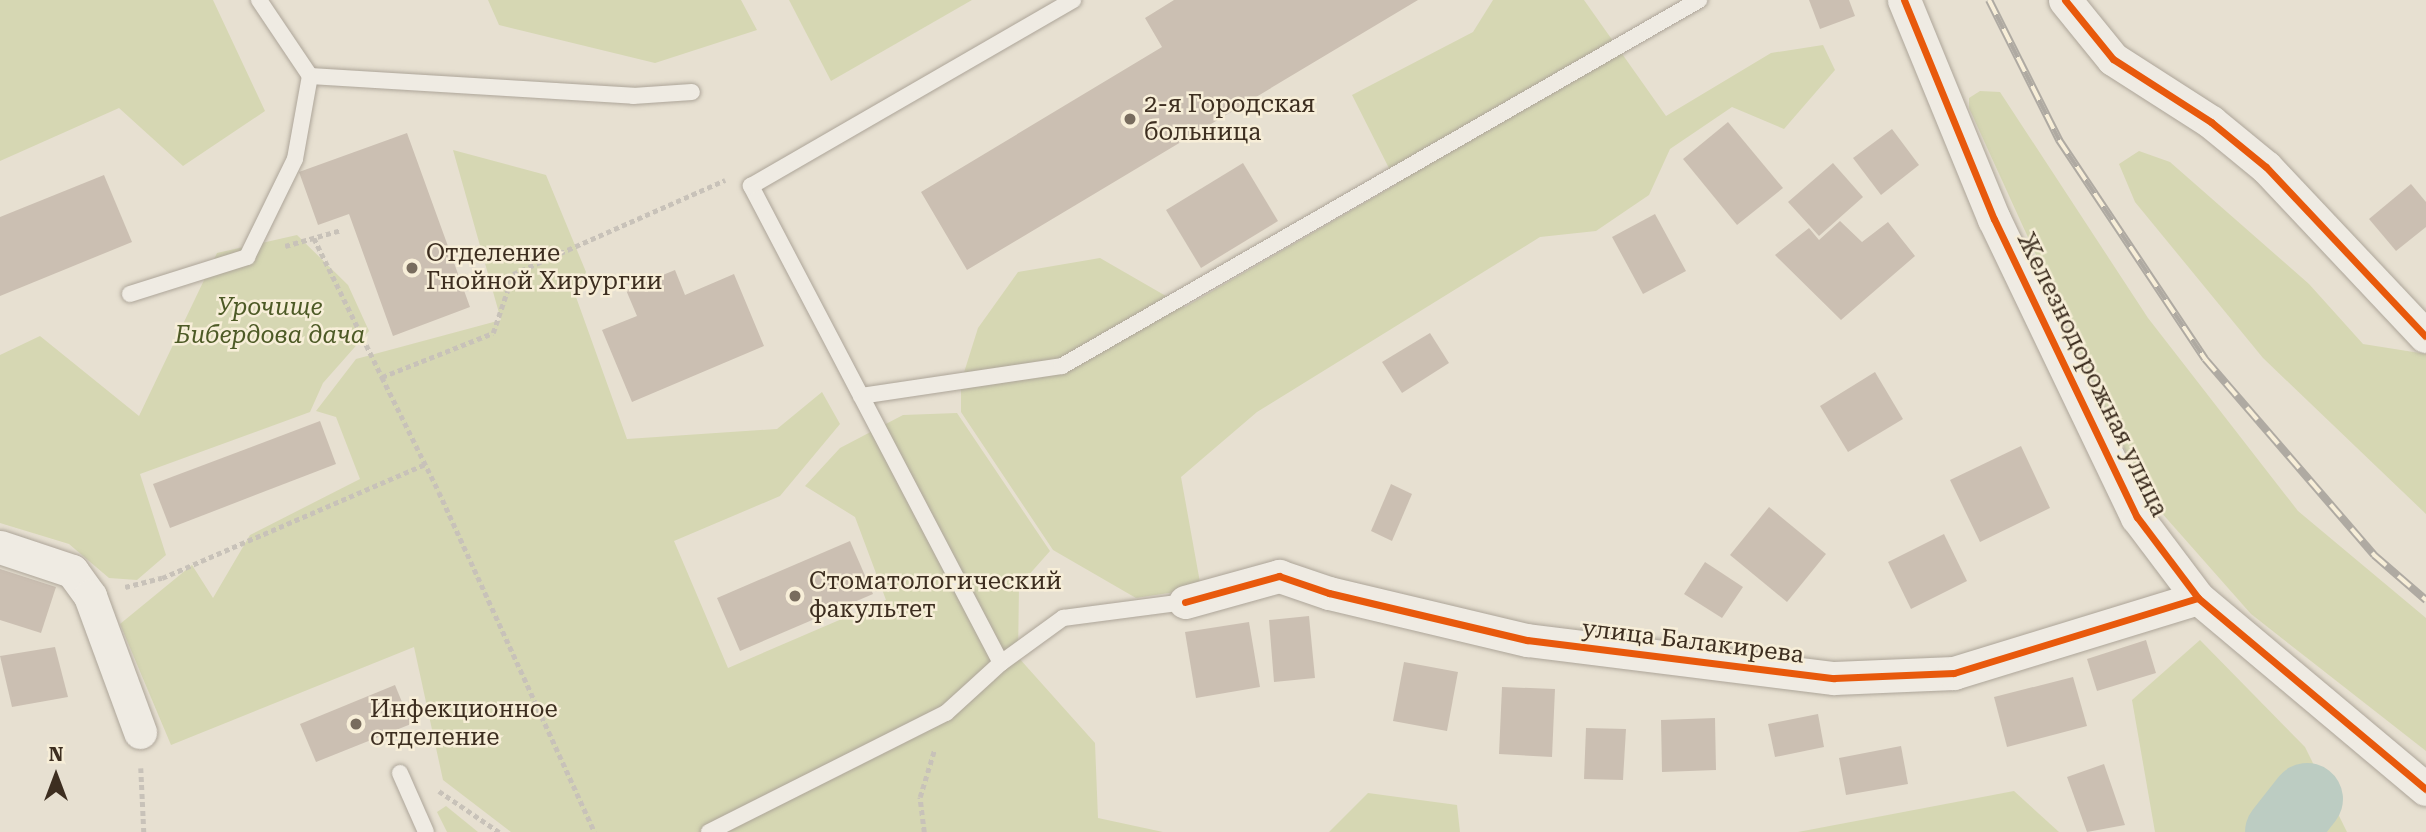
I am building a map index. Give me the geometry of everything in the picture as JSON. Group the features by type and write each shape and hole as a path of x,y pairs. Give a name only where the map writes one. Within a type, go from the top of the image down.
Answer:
{"street":[{"name":"Железнодорожная улица","path":"1904,0 1994,219 2137,516 2198,598 2426,789"},
{"path":"2065,0 2113,59 2211,122 2266,167 2425,336"},
{"path":"0,547 72,571 90,596 140,732"},
{"name":"улица Балакирева","path":"1185,602 1279,576 1329,593 1527,640 1834,678 1954,673 2198,598"}],"lane":[{"path":"130,294 247,257 295,159 310,76 259,0"},
{"path":"1001,663 751,186 1073,0"},
{"path":"861,396 1062,366 1699,0"},
{"path":"310,76 633,96 692,92"},
{"path":"709,832 946,713 1001,663 1063,618 1185,602"},
{"path":"403,780 426,832"}],"path":[{"path":"382,377 493,333 513,274 730,178"},
{"path":"247,257 341,230"},
{"path":"314,238 425,464 595,832"},
{"path":"90,596 162,578 425,464"},
{"path":"924,832 920,797 946,713"},
{"path":"140,732 144,832"},
{"path":"403,780 443,791 499,832"}],"green space":[{"path":"0,0 213,0 265,111 183,166 119,108 0,161"},
{"path":"488,0 741,0 757,30 655,63 499,25"},
{"path":"789,0 972,0 831,81"},
{"path":"1493,0 1584,0 1666,116 1771,53 1823,45 1835,70 1784,129 1732,107 1670,149 1649,195 1596,231 1540,237 1257,412 1181,477 1201,588 1136,598 1053,550 961,412 961,382 978,328 1018,272 1100,258 1185,307 1397,184 1352,95 1473,32"},
{"path":"1980,91 2000,92 2148,318 2298,511 2426,618 2426,751 2251,614 2145,494 1969,108 1969,98"},
{"path":"453,150 546,175 586,272 576,297 627,439 777,429 822,392 840,424 780,496 674,541 728,668 886,600 855,517 805,486 840,448 903,415 957,413 1050,551 1019,586 1018,657 1095,743 1098,818 1163,832 511,832 443,780 414,647 171,745 120,624 192,565 213,598 250,535 360,479 336,417 316,411 356,359 501,320"},
{"path":"2139,151 2170,162 2309,284 2363,344 2426,354 2426,514 2263,358 2135,202 2119,164"},
{"name":"Урочище Бибердова дача","path":"297,235 348,285 369,331 323,383 310,412 140,474 166,555 137,580 109,578 69,544 0,523 0,355 40,336 139,416 217,253"},
{"path":"2200,640 2305,747 2347,832 2155,832 2132,700"},
{"path":"2014,791 2059,832 1798,832"},
{"path":"1368,793 1457,805 1460,832 1329,832"},
{"path":"446,806 478,832 447,832 437,812"}],"building":[{"name":"2-я Городская больница","path":"1174,0 1418,0 967,270 921,192 1162,47 1145,18"},
{"path":"1809,0 1849,0 1855,16 1820,29"},
{"path":"1728,122 1783,188 1737,225 1683,159"},
{"path":"1892,129 1919,165 1881,195 1853,158"},
{"name":"Отделение Гнойной Хирургии","path":"407,133 470,307 393,336 349,214 318,225 299,172"},
{"path":"1243,163 1278,221 1201,268 1166,210"},
{"path":"1833,163 1863,197 1819,236 1788,202"},
{"path":"104,175 132,242 0,296 0,217"},
{"path":"2411,184 2426,202 2426,227 2396,251 2369,219"},
{"path":"1655,214 1686,271 1643,294 1612,237"},
{"path":"1840,221 1862,242 1888,222 1915,256 1841,320 1775,255 1809,228 1819,240"},
{"path":"675,270 685,295 734,274 764,346 632,402 602,330 637,316 626,290"},
{"path":"1430,333 1449,363 1402,393 1382,362"},
{"path":"1875,372 1903,419 1848,452 1820,406"},
{"path":"320,421 336,464 170,528 153,484"},
{"path":"2021,446 2050,508 1980,542 1950,480"},
{"path":"1391,484 1412,494 1392,541 1371,531"},
{"path":"1769,507 1826,554 1787,602 1730,555"},
{"path":"1944,534 1967,581 1911,609 1888,562"},
{"name":"Стоматологический факультет","path":"850,541 873,594 740,651 717,598"},
{"path":"1705,562 1743,587 1722,618 1684,594"},
{"path":"0,569 56,587 41,633 0,620"},
{"path":"1309,616 1315,678 1274,682 1269,620"},
{"path":"1249,622 1260,687 1196,698 1185,632"},
{"path":"2146,640 2156,673 2097,691 2087,659"},
{"path":"55,647 68,697 12,707 0,656"},
{"path":"1404,662 1458,672 1447,731 1393,721"},
{"path":"2073,677 2087,726 2007,747 1994,697"},
{"name":"Инфекционное отделение","path":"395,685 411,724 316,762 300,724"},
{"path":"1502,687 1555,689 1552,757 1499,754"},
{"path":"1818,714 1824,747 1775,757 1768,724"},
{"path":"1715,718 1716,770 1662,772 1661,720"},
{"path":"1586,728 1626,729 1623,780 1584,779"},
{"path":"1901,746 1908,784 1846,795 1839,758"},
{"path":"2104,764 2125,825 2087,832 2067,777"}],"waterway":[{"path":"2281,832 2307,799"}],"railway":[{"path":"1989,0 2059,140 2205,359 2374,555 2426,600"}],"cycle path":[{"path":"1904,0 1994,219 2137,517 2198,598 2426,789"},
{"path":"2065,0 2113,59 2211,122 2266,167 2425,336"},
{"path":"1185,602 1279,576 1329,593 1527,640 1834,678 1954,673 2198,598"}],"place":[{"name":"2-я Городская больница","path":"1130,119"},
{"name":"Отделение Гнойной Хирургии","path":"412,268"},
{"name":"Стоматологический факультет","path":"795,596"},
{"name":"Инфекционное отделение","path":"356,724"}]}
